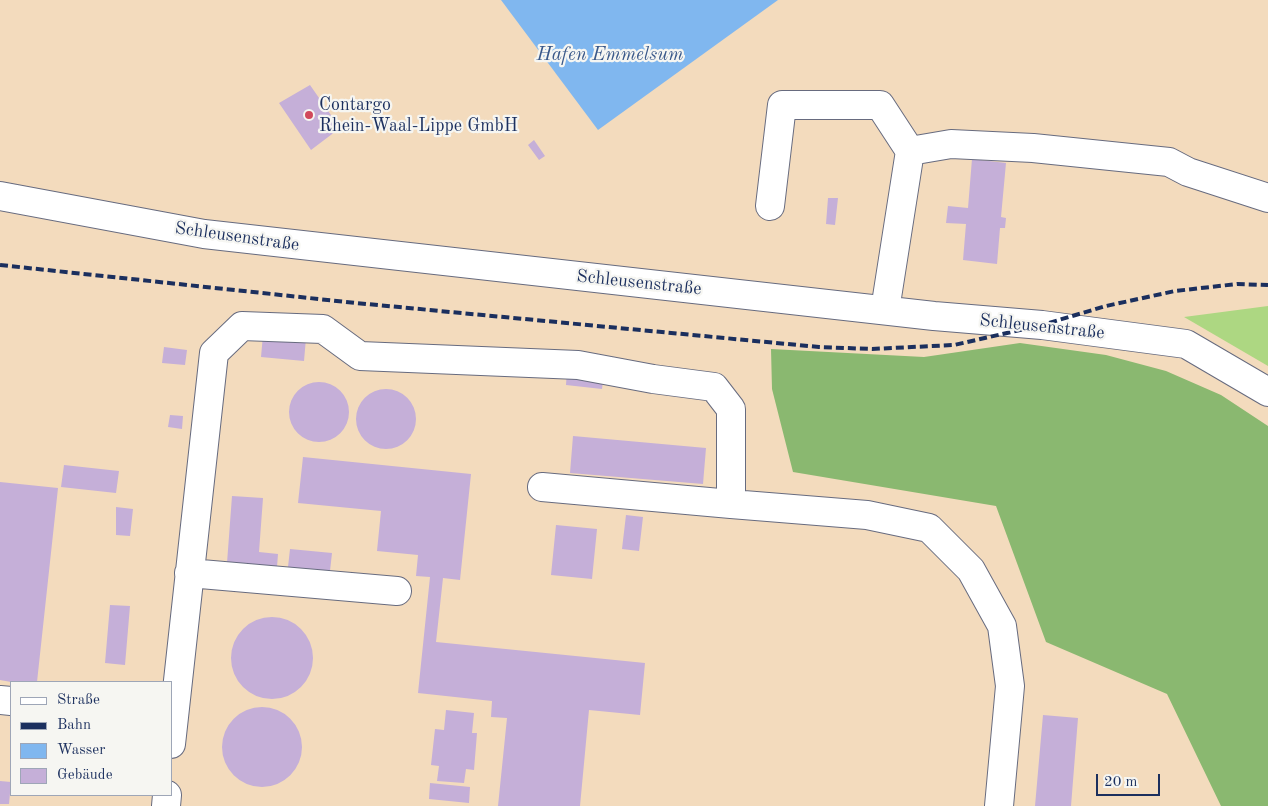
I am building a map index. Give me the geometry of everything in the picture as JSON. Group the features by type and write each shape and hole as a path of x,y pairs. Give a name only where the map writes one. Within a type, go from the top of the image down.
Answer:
{"street":[{"path":"770,206 782,105 880,105 910,151 885,310"},
{"path":"910,151 960,144 1033,148 1169,162 1188,172 1268,198"},
{"name":"Schleusenstraße","path":"0,196 204,234 1042,326 1186,344 1268,392"},
{"path":"172,717 214,352 242,326 323,329 360,356 578,365 714,388 731,409 731,504"},
{"path":"542,486 867,515 928,528 971,570 1002,626 1010,686 999,806"},
{"path":"189,573 397,591"}],"green space":[{"path":"1268,306 1268,366 1184,317"},
{"path":"1020,343 1106,355 1166,371 1221,395 1268,426 1268,806 1221,806 1167,694 1046,642 996,506 793,472 772,389 771,349 924,357"}],"water":[{"name":"Hafen Emmelsum","path":"501,0 778,0 598,130"}],"building":[{"name":"Contargo Rhein-Waal-Lippe GmbH","path":"310,85 340,128 311,150 279,103"},
{"path":"534,140 545,156 539,160 528,145"},
{"path":"972,159 1006,163 1001,217 1006,218 1005,228 1000,228 997,264 963,260 966,224 946,223 948,206 968,208"},
{"path":"828,198 838,198 835,225 826,224"},
{"path":"263,335 306,338 304,361 261,357"},
{"path":"164,347 187,350 185,365 162,363"},
{"path":"567,370 604,374 602,389 566,385"},
{"path":"313,382 325,382 336,387 344,395 349,406 347,424 336,437 325,442 313,442 302,437 294,429 289,418 289,406 294,395 302,387"},
{"path":"380,389 392,389 408,397 414,407 416,419 414,431 408,441 392,449 380,449 364,441 356,425 356,413 364,397"},
{"path":"170,415 183,416 182,429 168,427"},
{"path":"573,436 706,448 703,484 570,473"},
{"path":"303,457 471,474 460,580 443,578 436,642 645,663 640,715 589,710 580,806 498,806 507,718 491,717 492,701 418,693 430,577 416,576 418,555 377,551 381,511 298,503"},
{"path":"64,465 119,471 116,493 61,487"},
{"path":"0,482 58,488 37,681 10,682 0,680"},
{"path":"232,496 263,498 259,552 278,554 277,567 227,563"},
{"path":"116,507 133,509 130,536 116,535"},
{"path":"626,515 643,517 639,551 622,549"},
{"path":"556,525 597,529 592,579 551,575"},
{"path":"290,549 332,553 330,571 288,567"},
{"path":"110,605 130,606 125,665 105,663"},
{"path":"272,617 288,621 301,629 309,642 313,658 309,674 301,687 288,695 272,699 256,695 243,687 235,674 231,658 235,642 243,629 256,621"},
{"path":"254,707 270,707 291,718 302,739 302,755 291,776 270,787 254,787 240,781 228,769 222,755 222,739 228,725 240,713"},
{"path":"446,710 474,713 472,733 477,733 474,770 466,769 464,783 437,781 439,766 431,765 435,729 444,730"},
{"path":"1043,715 1078,718 1071,806 1035,806"},
{"path":"0,781 10,782 9,804 0,804"},
{"path":"430,783 470,787 469,803 429,799"}],"railway":[{"path":"0,265 356,303 819,347 872,349 954,345 1042,325 1106,306 1175,291 1237,284 1268,285"}],"place":[{"name":"Contargo Rhein-Waal-Lippe GmbH","path":"309,115"}]}
